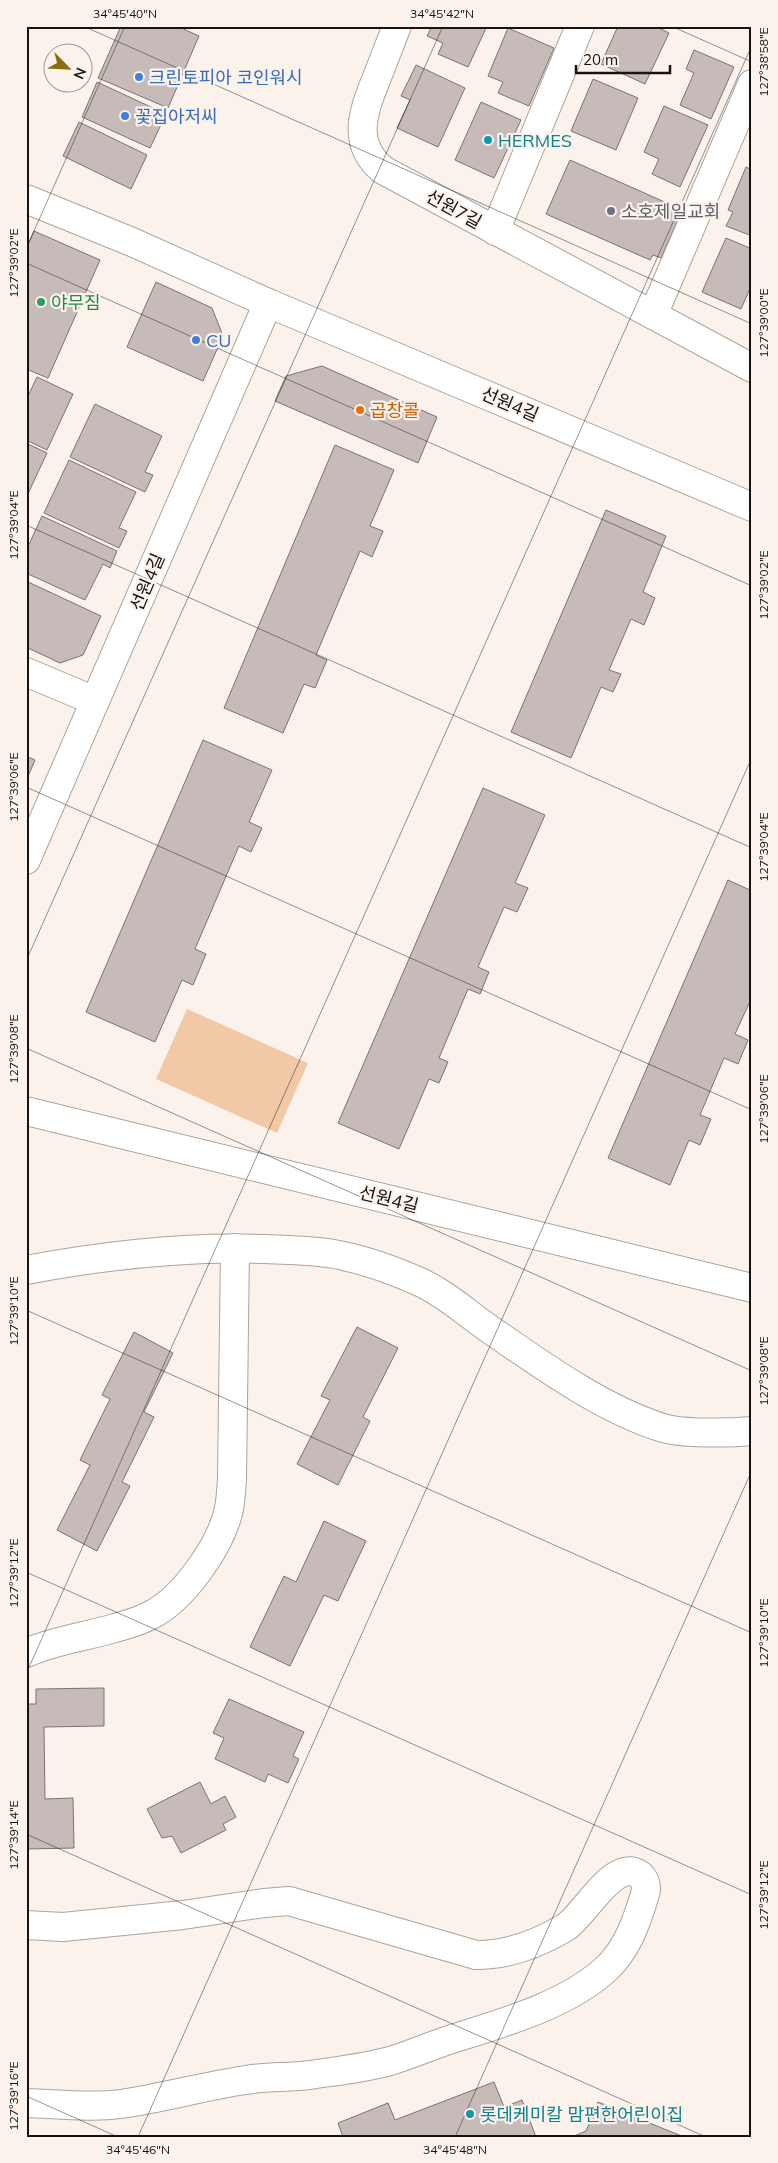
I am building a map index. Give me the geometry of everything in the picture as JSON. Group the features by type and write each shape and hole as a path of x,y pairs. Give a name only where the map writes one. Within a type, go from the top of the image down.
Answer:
{"street":[{"name":"선원7길","path":"397,26 362,117 362,135 369,152 375,163 383,170 495,231 580,26"},
{"path":"653,316 752,84"},
{"name":"선원4길","path":"26,199 132,242 268,303 752,507"},
{"path":"495,231 752,368"},
{"name":"선원4길","path":"26,860 268,303"},
{"path":"26,672 96,701"},
{"name":"선원4길","path":"26,1111 752,1288"},
{"path":"26,1270 80,1260 141,1252 200,1248 327,1253 389,1269 438,1291 503,1338 608,1405 664,1429 733,1433 752,1431"},
{"path":"26,1653 45,1644 98,1633 151,1615 174,1599 206,1559 219,1539 228,1512 232,1479 235,1248"},
{"path":"26,1925 62,1927 182,1916 264,1903 289,1902 476,1955 493,1955 510,1952 530,1945 567,1926 600,1890 611,1880 625,1872 635,1872 646,1883 639,1915 620,1955 605,1970 565,1997 503,2024 456,2037 388,2062 307,2075 248,2079 120,2104 26,2103"}],"shaded area":[{"path":"187,1009 308,1063 277,1133 156,1079"}],"building":[{"path":"121,26 177,26 199,36 168,108 98,78"},
{"path":"432,26 487,26 468,67 438,54 443,43 427,36"},
{"path":"618,26 655,26 669,33 645,84 601,64"},
{"path":"508,28 554,48 529,106 498,93 503,82 488,76"},
{"path":"694,50 734,67 711,119 680,105 694,73 686,69"},
{"path":"416,65 465,88 438,147 397,128 410,100 401,96"},
{"path":"593,79 638,98 616,150 571,131"},
{"path":"97,82 166,114 150,148 82,117"},
{"name":"HERMES","path":"481,102 521,120 494,178 455,160"},
{"path":"664,106 708,125 680,187 652,174 659,159 644,152"},
{"path":"79,122 147,155 131,189 63,156"},
{"name":"소호제일교회","path":"570,160 676,207 673,214 679,217 661,258 653,255 650,260 546,214"},
{"path":"746,167 752,170 752,236 726,226 733,212 728,210"},
{"path":"34,231 100,260 48,378 26,369 26,249"},
{"path":"726,238 752,249 752,284 741,309 702,292"},
{"path":"156,282 212,308 223,336 203,381 127,347"},
{"path":"322,366 437,417 418,463 275,401 286,376"},
{"path":"37,377 73,394 47,450 26,440 26,395 28,396"},
{"path":"95,404 162,436 145,472 153,475 145,492 70,457"},
{"path":"26,443 47,453 26,498"},
{"path":"335,445 394,470 370,526 383,531 372,557 360,551 316,655 327,660 315,688 304,684 283,733 224,708"},
{"path":"69,460 136,492 119,528 127,531 119,548 44,513"},
{"path":"606,510 666,536 643,592 655,598 644,625 631,619 609,670 621,674 613,692 601,687 571,758 511,732"},
{"path":"42,516 117,551 110,568 103,564 85,600 26,573 26,551"},
{"path":"26,581 101,616 83,655 60,663 26,647"},
{"path":"203,740 272,770 249,822 262,828 251,852 239,846 195,949 206,954 193,985 182,980 155,1042 86,1012"},
{"path":"26,756 35,760 26,781"},
{"path":"483,788 545,815 515,883 528,888 517,912 504,907 478,967 489,972 480,994 468,989 439,1058 448,1062 439,1083 429,1079 399,1149 338,1123"},
{"path":"728,880 752,891 752,997 735,1034 748,1040 738,1064 724,1058 700,1115 711,1119 700,1145 689,1140 670,1185 608,1158"},
{"path":"357,1327 398,1348 363,1417 370,1421 338,1485 297,1464 330,1400 321,1396"},
{"path":"134,1332 173,1353 144,1412 154,1417 122,1482 130,1486 97,1551 57,1530 90,1465 80,1460 110,1399 102,1395"},
{"path":"324,1521 366,1541 338,1601 324,1595 290,1666 250,1647 284,1576 296,1582"},
{"path":"104,1688 104,1726 44,1727 45,1799 73,1798 74,1848 26,1849 26,1704 36,1704 36,1689"},
{"path":"229,1699 304,1732 293,1756 299,1759 288,1783 268,1774 265,1782 215,1759 224,1738 213,1733"},
{"path":"200,1782 211,1804 225,1796 236,1817 223,1824 226,1830 181,1853 172,1836 162,1838 147,1809"},
{"name":"롯데케미칼 맘편한어린이집","path":"494,2082 504,2107 522,2100 536,2137 343,2137 338,2123 388,2103 395,2120"},
{"path":"598,2102 684,2137 572,2137 586,2131"}],"place":[{"name":"크린토피아 코인워시","path":"139,77"},
{"name":"꽃집아저씨","path":"125,116"},
{"name":"HERMES","path":"488,140"},
{"name":"소호제일교회","path":"611,211"},
{"name":"야무짐","path":"41,302"},
{"name":"CU","path":"196,340"},
{"name":"곱창콜","path":"360,410"},
{"name":"롯데케미칼 맘편한어린이집","path":"470,2114"}]}
